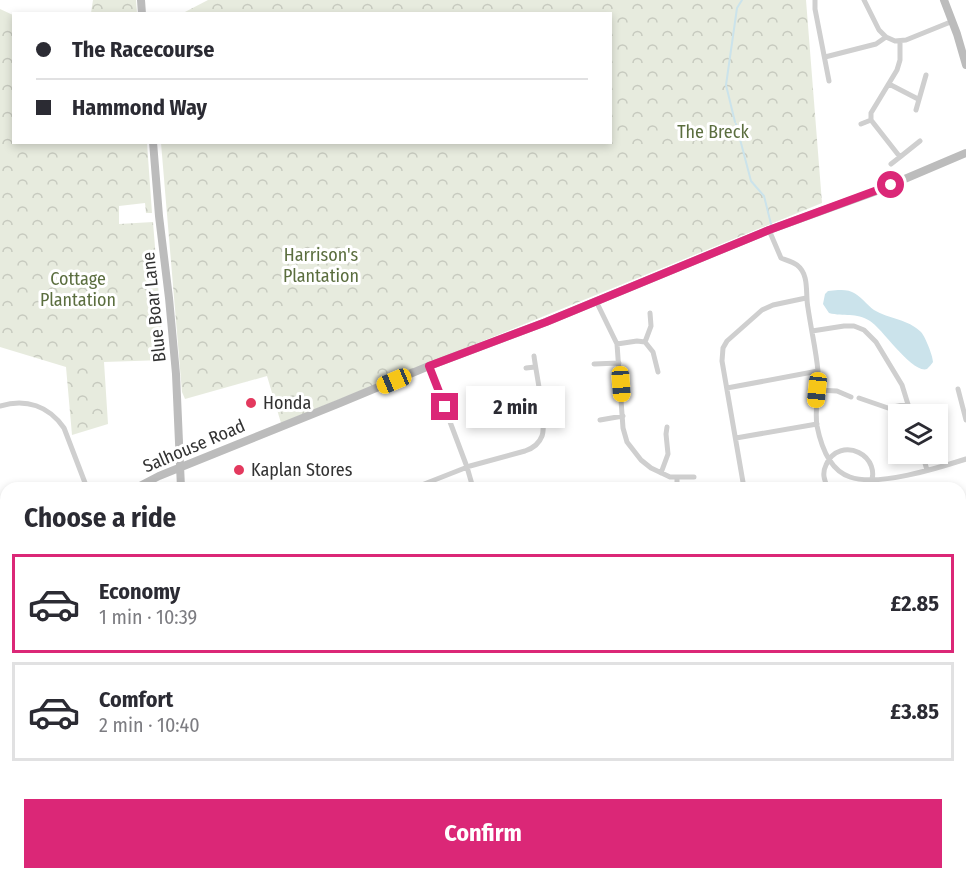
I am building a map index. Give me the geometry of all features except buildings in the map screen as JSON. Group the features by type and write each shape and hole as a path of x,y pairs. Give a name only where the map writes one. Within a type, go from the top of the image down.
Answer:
{"street":[{"path":"815,0 830,81"},
{"path":"864,0 879,30 886,37 895,41 906,40 953,21"},
{"path":"944,0 966,65"},
{"path":"825,57 876,44 886,37"},
{"path":"900,41 900,60 897,70 871,113 871,120 900,157"},
{"path":"916,110 926,75"},
{"path":"889,84 918,99"},
{"path":"861,124 871,120"},
{"path":"891,164 920,141"},
{"name":"Blue Boar Lane","path":"153,144 176,374 181,482"},
{"name":"Salhouse Road","path":"149,482 429,366 546,322 769,230 874,192 966,153"},
{"path":"769,230 781,258 796,264 805,274 806,298 818,371 817,424 829,460 849,477 872,480 927,470 966,459"},
{"path":"743,482 722,357 723,348 727,341 766,307 806,298"},
{"path":"596,301 617,344 624,435 627,442 633,452 651,468 677,477 694,477"},
{"path":"645,342 651,326 650,313"},
{"path":"812,331 844,326 854,326 864,330 876,342 902,385 908,404"},
{"path":"617,344 645,342 653,352 658,372"},
{"path":"429,482 467,467 525,451 537,445 542,437 543,425 534,356"},
{"path":"594,364 619,363"},
{"path":"429,366 471,482"},
{"path":"526,368 535,367"},
{"path":"727,388 818,371"},
{"path":"958,389 966,420"},
{"path":"817,390 837,391 850,397"},
{"path":"859,398 888,408"},
{"path":"0,406 8,403 29,403 50,412 58,419 64,428 85,482"},
{"path":"600,420 623,416"},
{"path":"736,438 817,424"},
{"path":"661,473 668,454 667,427"},
{"path":"826,482 824,474 832,456 841,451 851,450 861,453 871,464 872,480"},
{"path":"925,464 927,470"},
{"path":"684,468 685,477"},
{"path":"677,477 677,482"}],"green space":[{"path":"93,0 136,0 137,12 91,12"},
{"path":"208,0 806,0 822,203 281,423 267,376 185,399 182,392 161,144 612,144 612,12 185,12"},
{"name":"Cottage Plantation","path":"0,9 12,15 12,144 147,144 152,213 146,213 145,203 119,206 119,224 153,222 164,360 104,362 108,424 72,435 66,367 0,347"}],"water":[{"path":"828,291 855,293 874,310 916,328 927,342 933,359 932,364 927,369 913,365 875,325 865,318 829,313 823,304 825,294"}],"waterway":[{"path":"735,122 726,85 737,8 742,0"},
{"path":"736,124 751,181 764,196 771,224"}],"place":[{"name":"Honda","path":"251,403"},
{"name":"Kaplan Stores","path":"239,470"}],"route":[{"path":"445,407 429,366 546,322 769,230 891,185"}],"park label":[{"name":"The Breck","path":"713,132"},
{"name":"Harrison's Plantation","path":"321,265"}]}
